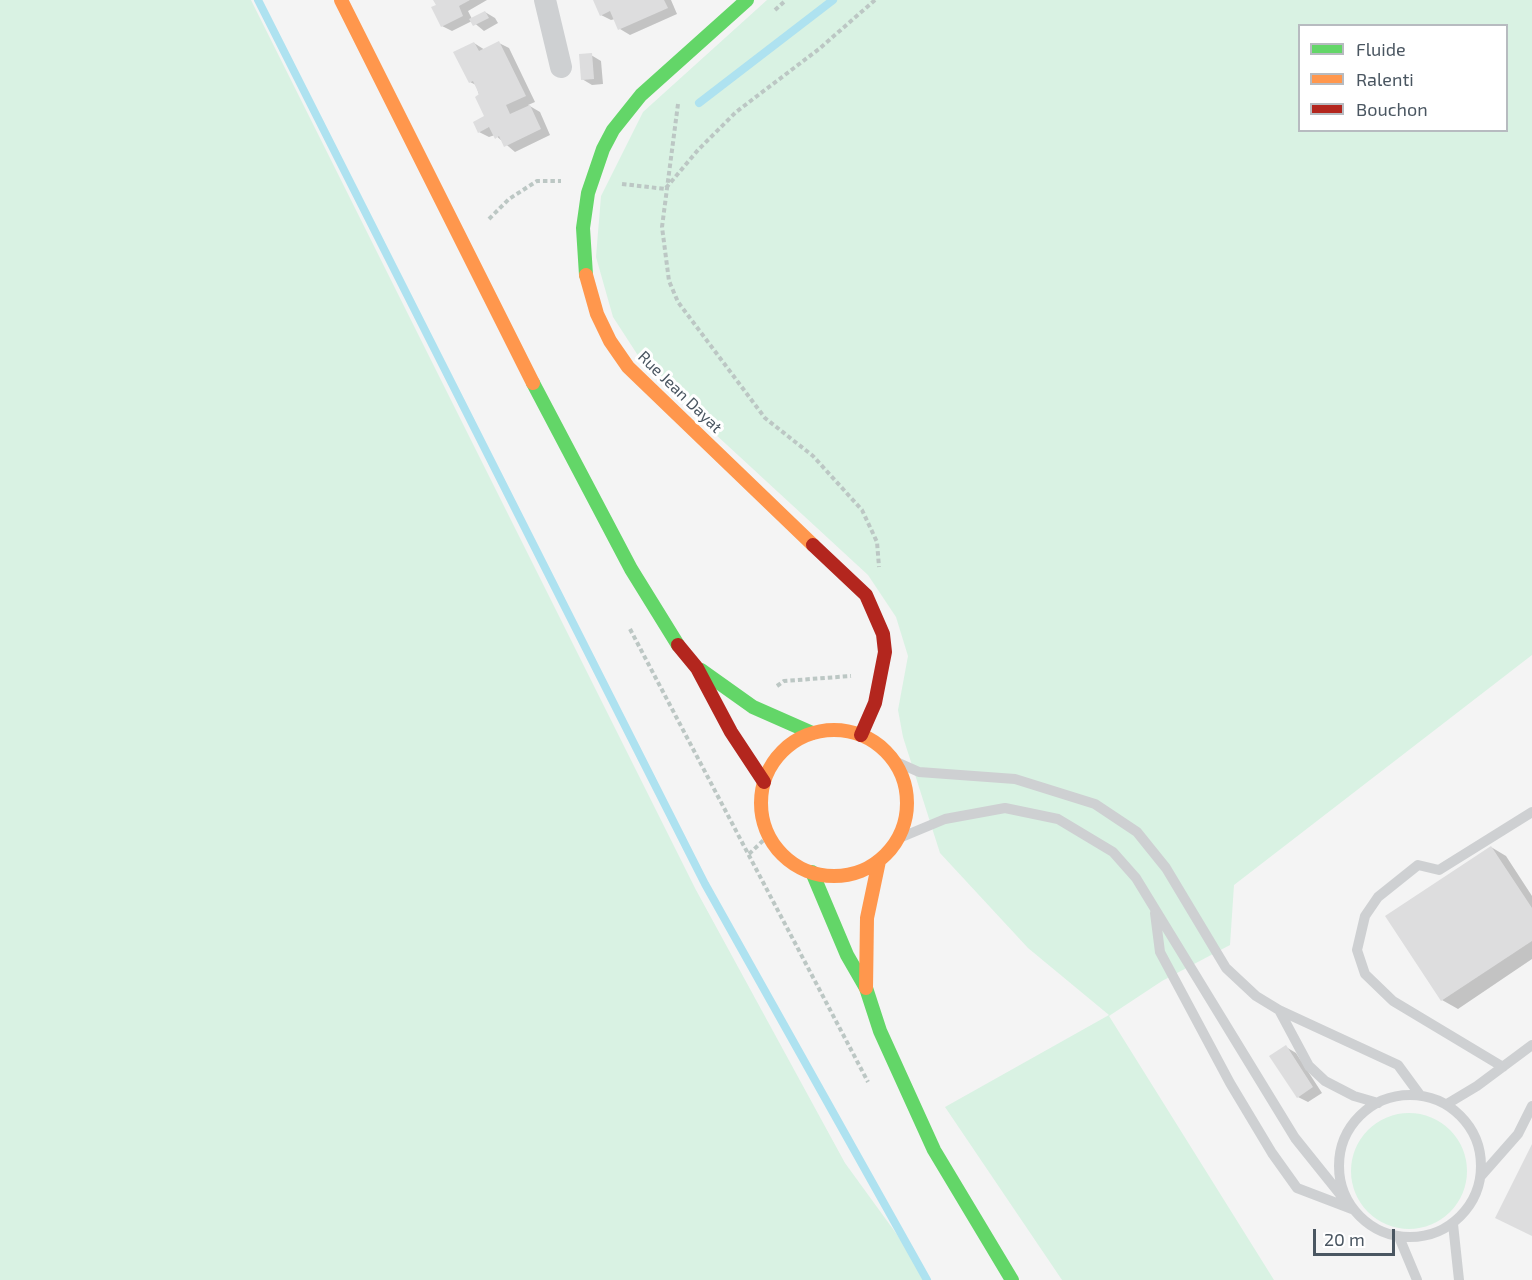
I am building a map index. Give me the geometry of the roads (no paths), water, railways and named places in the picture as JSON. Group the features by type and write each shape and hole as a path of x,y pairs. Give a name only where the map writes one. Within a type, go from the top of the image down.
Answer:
{"main road":[{"path":"341,0 574,464 636,579 670,635 697,668 731,732 764,782"},
{"name":"Rue Jean Dayat","path":"742,2 641,95 614,130 597,164 586,201 583,228 585,270 597,315 610,341 628,367 866,595 883,634 885,652 875,703 861,735"},
{"path":"697,668 753,707 791,726 812,733"},
{"path":"835,730 861,735 881,747 901,775 906,794 905,821 897,839 879,861 851,874 832,876 812,872 783,855 769,835 762,814 764,782 779,755 794,742 812,733 835,730"},
{"path":"866,988 867,918 879,861"},
{"path":"812,872 847,955 866,988 880,1031 934,1150 1012,1280"}],"street":[{"path":"545,0 561,67"}],"lane":[{"path":"892,760 919,772 1015,779 1095,804 1137,832 1172,878 1226,968 1256,996 1279,1010 1398,1065 1420,1095"},
{"path":"897,839 945,819 1005,808 1058,819 1087,834 1113,852 1136,878 1295,1138 1352,1209 1373,1228 1399,1237 1428,1236 1453,1224 1472,1203 1481,1176 1480,1148 1468,1123 1447,1104 1420,1095 1392,1096 1366,1108 1347,1129 1338,1156 1340,1184 1352,1209"},
{"path":"1503,1067 1393,1000 1365,974 1357,950 1365,916 1378,897 1418,865 1439,870 1532,812"},
{"path":"1155,908 1160,952 1230,1083 1272,1153 1297,1188 1352,1209"},
{"path":"1279,1010 1308,1066 1325,1082 1354,1096 1378,1103"},
{"path":"1447,1104 1532,1046"},
{"path":"1481,1176 1518,1134 1532,1106"},
{"path":"1453,1224 1459,1280"},
{"path":"1399,1237 1417,1280"}],"waterway":[{"path":"258,0 705,884 927,1280"},
{"path":"699,103 833,0"}]}
